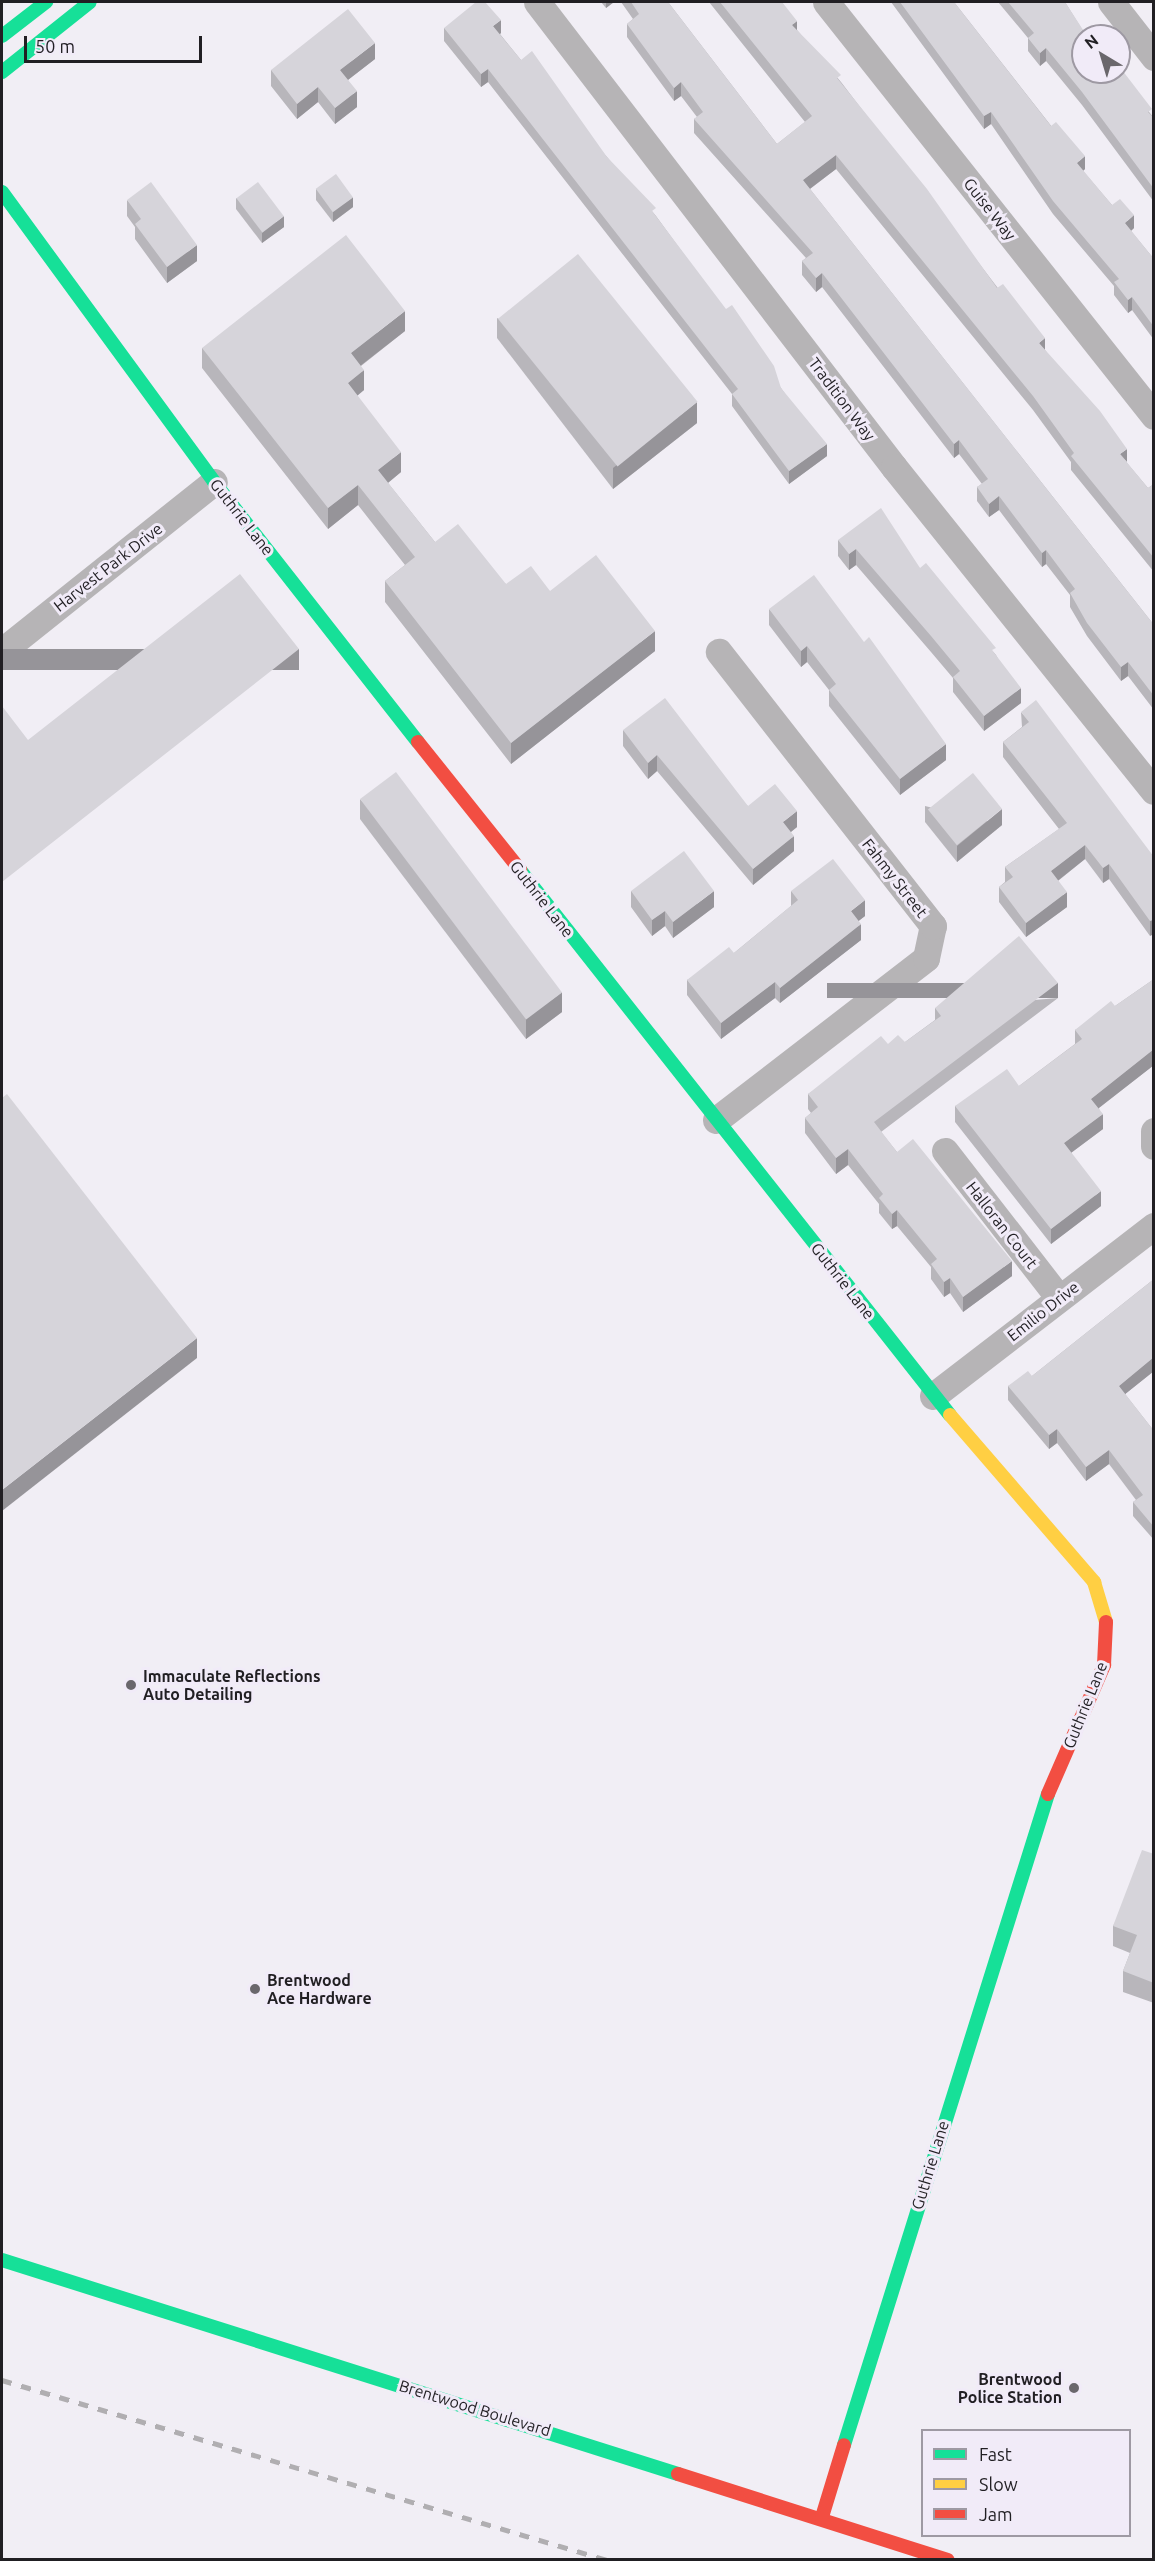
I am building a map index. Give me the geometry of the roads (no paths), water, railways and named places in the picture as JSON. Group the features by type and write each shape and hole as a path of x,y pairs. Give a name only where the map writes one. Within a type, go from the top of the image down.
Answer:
{"street":[{"path":"2,36 46,2"},
{"path":"2,72 90,2"},
{"name":"Tradition Way","path":"537,2 894,467 1154,791"},
{"name":"Guise Way","path":"826,2 1154,416"},
{"path":"1111,2 1154,57"},
{"name":"Guthrie Lane","path":"2,192 214,482 933,1396 1094,1582 1106,1619 1104,1665 1033,1828 822,2517"},
{"name":"Harvest Park Drive","path":"2,651 214,482"},
{"name":"Fahmy Street","path":"716,1120 926,958 933,926 719,652"},
{"path":"1154,1131 1154,1146"},
{"name":"Halloran Court","path":"945,1151 1059,1298"},
{"name":"Emilio Drive","path":"933,1396 1154,1226"},
{"name":"Brentwood Boulevard","path":"2,2260 822,2517 948,2559"}],"railway":[{"path":"2,2380 607,2560"}],"place":[{"name":"Immaculate Reflections Auto Detailing","path":"131,1685"},
{"name":"Brentwood Ace Hardware","path":"255,1989"},
{"name":"Brentwood Police Station","path":"1074,2388"}]}
